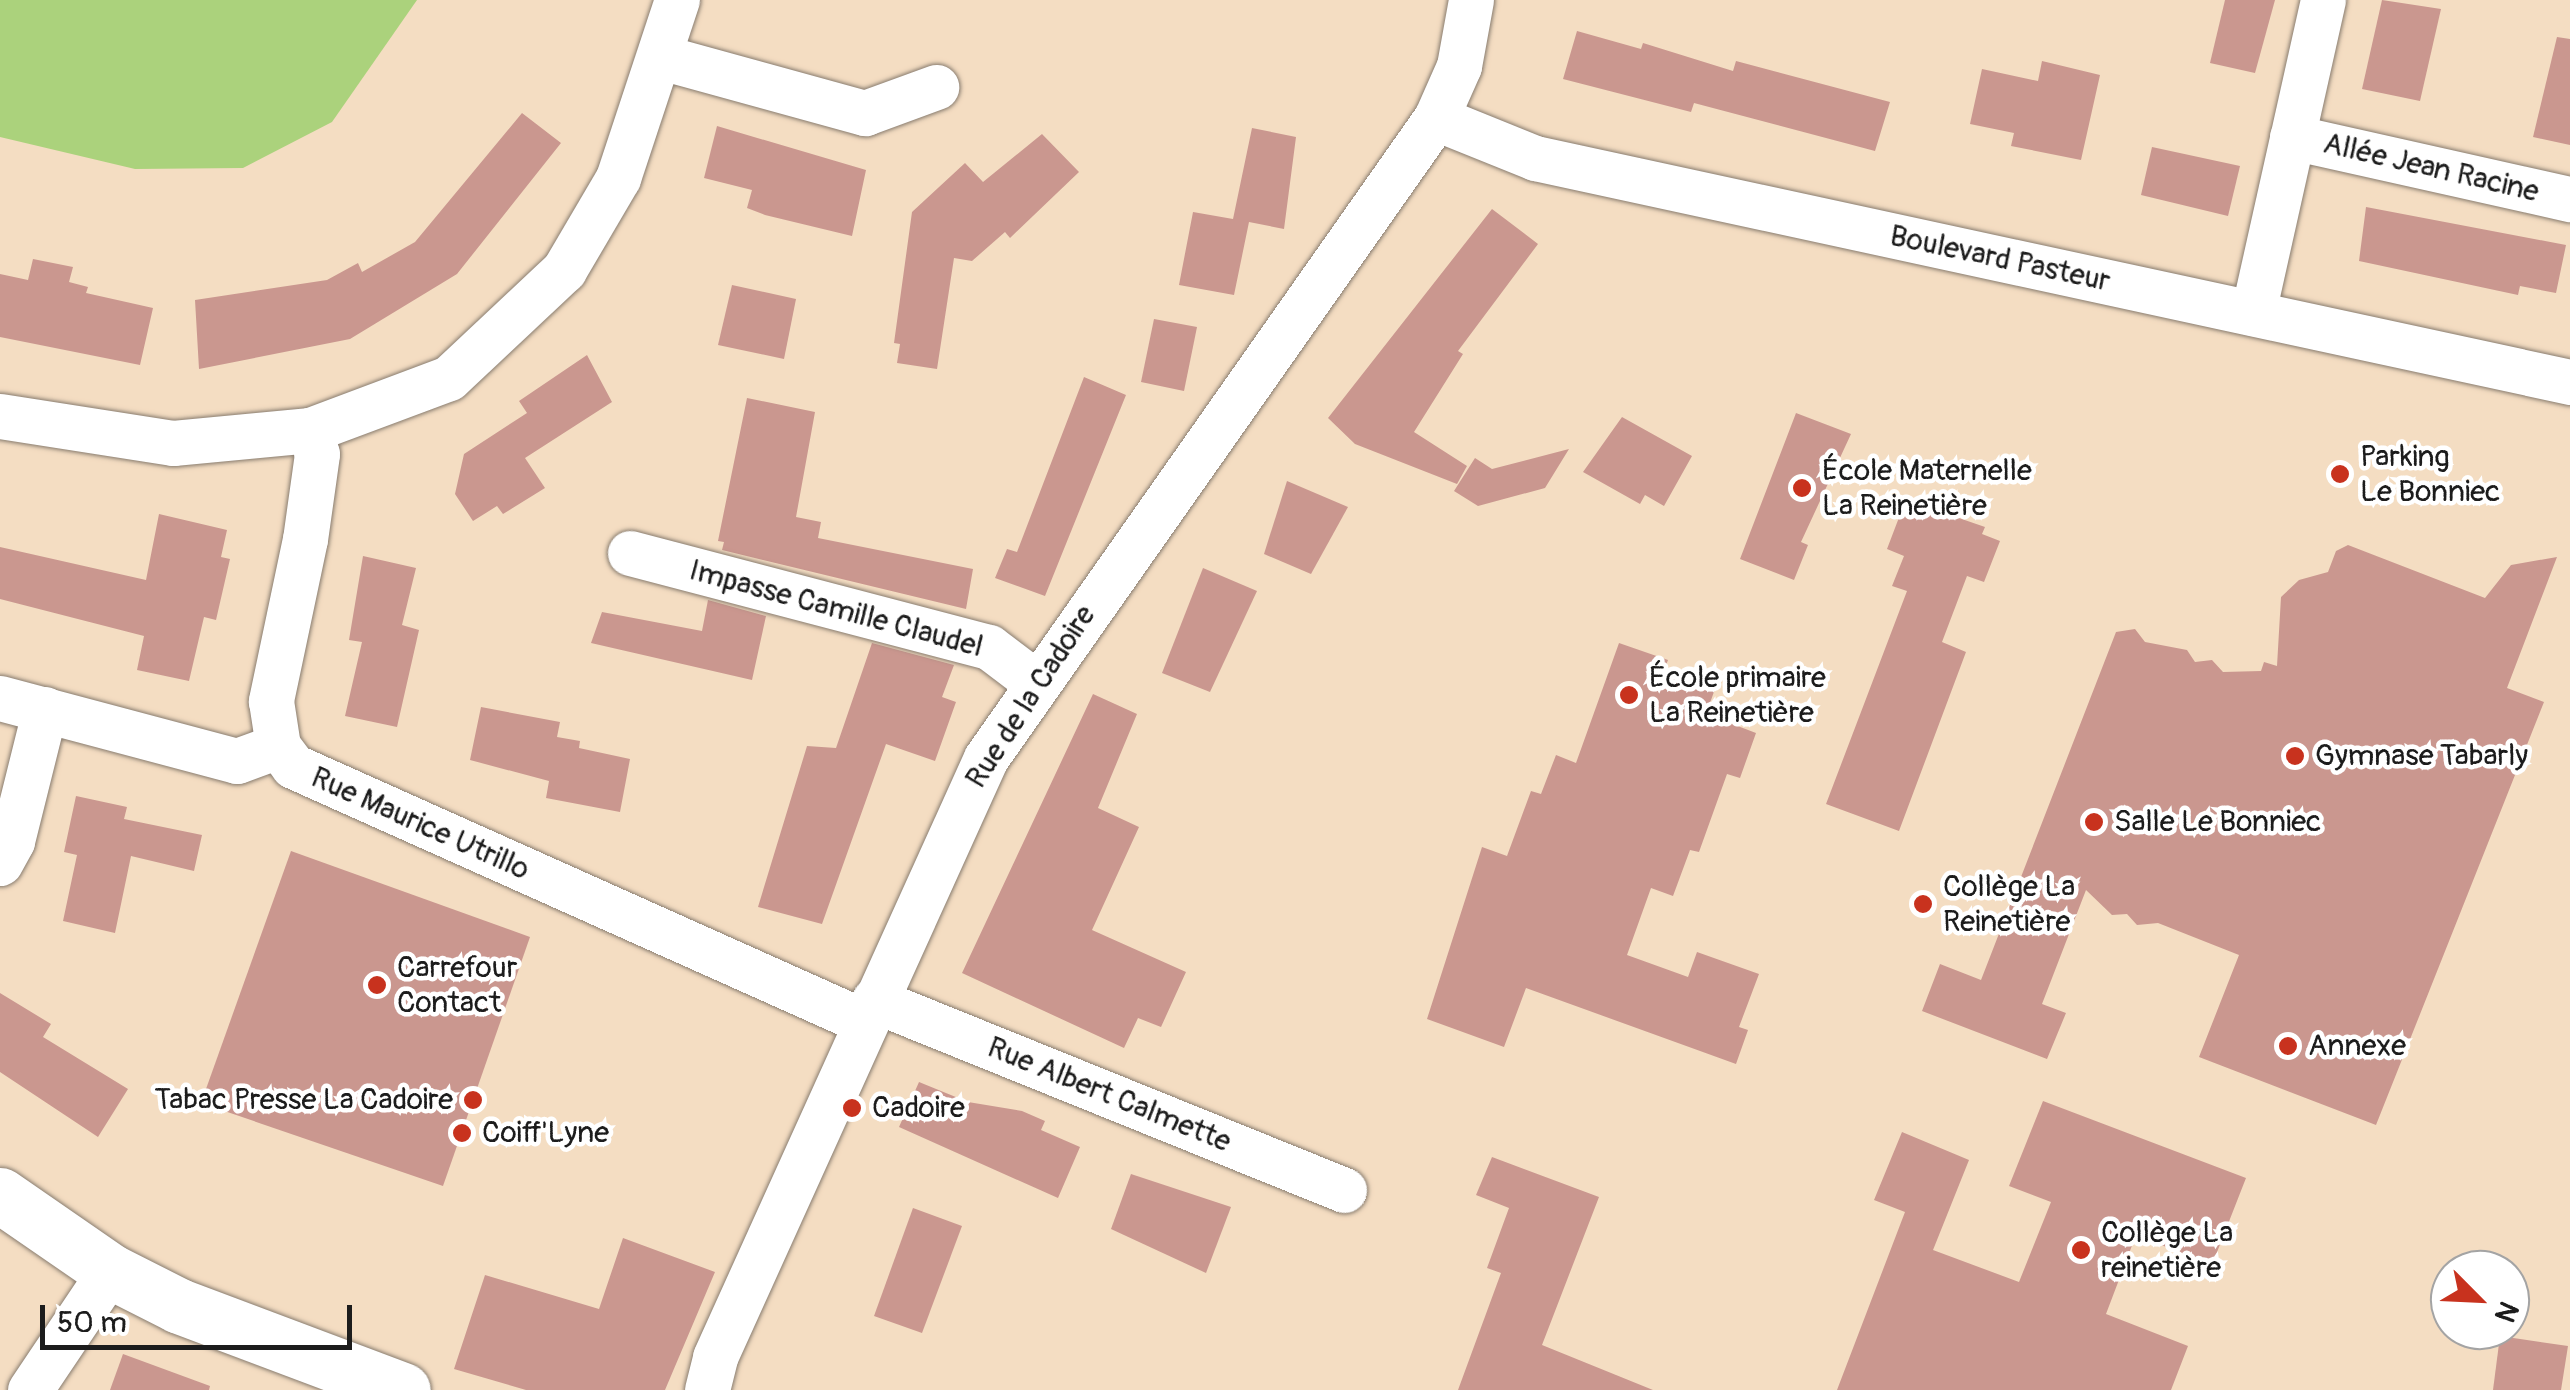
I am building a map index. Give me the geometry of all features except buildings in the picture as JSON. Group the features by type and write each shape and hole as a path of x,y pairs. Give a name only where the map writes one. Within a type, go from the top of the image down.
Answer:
{"street":[{"path":"0,416 173,443 310,430 449,378 564,270 618,178 662,57 677,0"},
{"name":"Rue de la Cadoire","path":"708,1390 716,1357 986,758 1034,681 1436,118 1460,63 1471,0"},
{"name":"Rue de la Cadoire","path":"1460,63 1495,25 1502,0"},
{"name":"Allée Jean Racine","path":"2253,313 2323,0"},
{"path":"662,57 865,114 936,87"},
{"name":"Boulevard Pasteur","path":"1436,118 1534,158 2570,382"},
{"name":"Allée Jean Racine","path":"2292,137 2570,198"},
{"name":"Rue Maurice Utrillo","path":"310,430 317,454 271,700 278,746 318,782 870,1011"},
{"name":"Impasse Camille Claudel","path":"630,552 989,647 1034,681"},
{"path":"0,698 237,761 278,746"},
{"path":"0,863 12,841 45,709"},
{"name":"Rue Albert Calmette","path":"870,1011 1344,1190"},
{"path":"0,1195 110,1271 266,1342 403,1390"},
{"path":"30,1390 110,1271"}],"green space":[{"path":"0,0 417,0 332,122 243,168 135,169 0,137"}],"place":[{"name":"Parking Le Bonniec","path":"2340,474"},
{"name":"École Maternelle La Reinetière","path":"1802,488"},
{"name":"École primaire La Reinetière","path":"1629,695"},
{"name":"Gymnase Tabarly","path":"2295,756"},
{"name":"Salle Le Bonniec","path":"2094,822"},
{"name":"Collège La Reinetière","path":"1923,904"},
{"name":"Carrefour Contact","path":"377,985"},
{"name":"Annexe","path":"2288,1046"},
{"name":"Tabac Presse La Cadoire","path":"473,1100"},
{"name":"Cadoire","path":"852,1108"},
{"name":"Coiff'Lyne","path":"462,1133"},
{"name":"Collège La reinetière","path":"2081,1250"}]}
